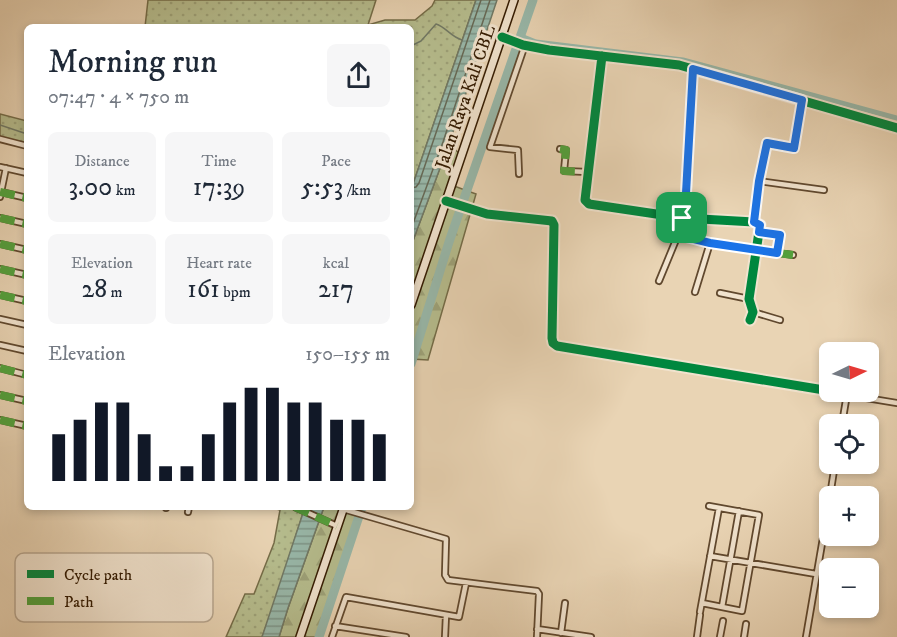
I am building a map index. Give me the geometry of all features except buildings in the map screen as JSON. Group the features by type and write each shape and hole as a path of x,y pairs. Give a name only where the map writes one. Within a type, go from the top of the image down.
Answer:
{"main road":[{"name":"Jalan Raya Kali CBL","path":"414,296 514,0"},
{"path":"300,637 342,510"}],"street":[{"path":"502,37 524,45 659,62 693,69 897,128"},
{"path":"519,174 518,150 490,147 524,45"},
{"path":"602,56 584,198 589,204 682,218 754,222 760,225 749,299 753,312 750,320"},
{"path":"659,281 678,235 682,218 686,193 693,69"},
{"path":"754,222 767,143 794,148 802,100"},
{"path":"0,139 24,145"},
{"path":"560,149 566,150 564,171 588,172"},
{"path":"24,172 3,168 0,194 24,198"},
{"path":"759,181 824,190"},
{"path":"446,201 487,214 552,221 554,225 552,338 553,343 557,346 819,389"},
{"path":"0,218 24,223"},
{"path":"759,232 780,235 777,253"},
{"path":"678,235 710,243 793,255"},
{"path":"695,292 710,243"},
{"path":"0,244 24,249"},
{"path":"0,268 24,274"},
{"path":"720,293 749,299"},
{"path":"0,295 24,300"},
{"path":"753,312 780,320"},
{"path":"0,319 24,324"},
{"path":"0,345 24,350"},
{"path":"0,368 24,374"},
{"path":"0,395 24,400"},
{"path":"879,400 897,403"},
{"path":"0,420 24,425"},
{"path":"702,603 742,610 759,515 708,506"},
{"path":"697,637 719,508"},
{"path":"301,510 337,526"},
{"path":"348,510 446,539 446,579 537,591 539,594 537,637"},
{"path":"722,607 739,511"},
{"path":"806,637 821,546"},
{"path":"710,556 816,574"},
{"path":"332,637 344,600 348,596 460,617 466,582"},
{"path":"561,633 565,603"},
{"path":"445,637 446,615"},
{"path":"720,637 723,621"},
{"path":"744,637 746,624"},
{"path":"335,626 406,637"},
{"path":"537,629 591,637"}],"green space":[{"path":"148,0 376,0 368,24 145,24"},
{"path":"435,0 476,0 414,181 414,24 371,24 385,20 415,20 432,6"},
{"path":"0,114 24,120 24,143 0,137"},
{"path":"449,144 461,155 454,186 476,194 428,360 414,359 414,238"},
{"path":"280,510 304,510 262,637 226,637 245,594 254,594 274,543"},
{"path":"323,510 360,510 317,637 279,637"}],"water":[{"path":"476,0 497,0 449,144 414,238 414,181"},
{"path":"304,510 323,510 279,637 262,637"}],"waterway":[{"path":"414,354 449,242 533,0"},
{"path":"414,44 421,41 436,24 462,40"},
{"path":"521,36 536,42 683,60 897,118"},
{"path":"0,125 24,133"},
{"path":"319,637 361,510"}],"marked path":[{"path":"560,149 566,150 564,171 588,172"},
{"path":"0,192 24,197"},
{"path":"0,218 24,223"},
{"path":"759,232 779,235 777,253"},
{"path":"0,244 24,249"},
{"path":"757,250 793,255"},
{"path":"0,269 24,274"},
{"path":"0,295 24,300"},
{"path":"0,368 24,374"},
{"path":"0,395 24,400"},
{"path":"0,420 24,425"},
{"path":"302,510 337,526"}],"cycle path":[{"path":"502,37 523,45 549,50 679,65 897,128"},
{"path":"602,56 585,200 589,204 683,218 754,222 760,225 749,299 753,312 750,320"},
{"path":"446,201 487,214 552,221 554,225 552,338 553,343 557,346 819,389"}],"route":[{"path":"693,69 802,100 794,148 767,143 759,181 754,222 760,225 759,232 780,235 777,253 710,243 678,235 682,218 686,193 693,69"}]}
